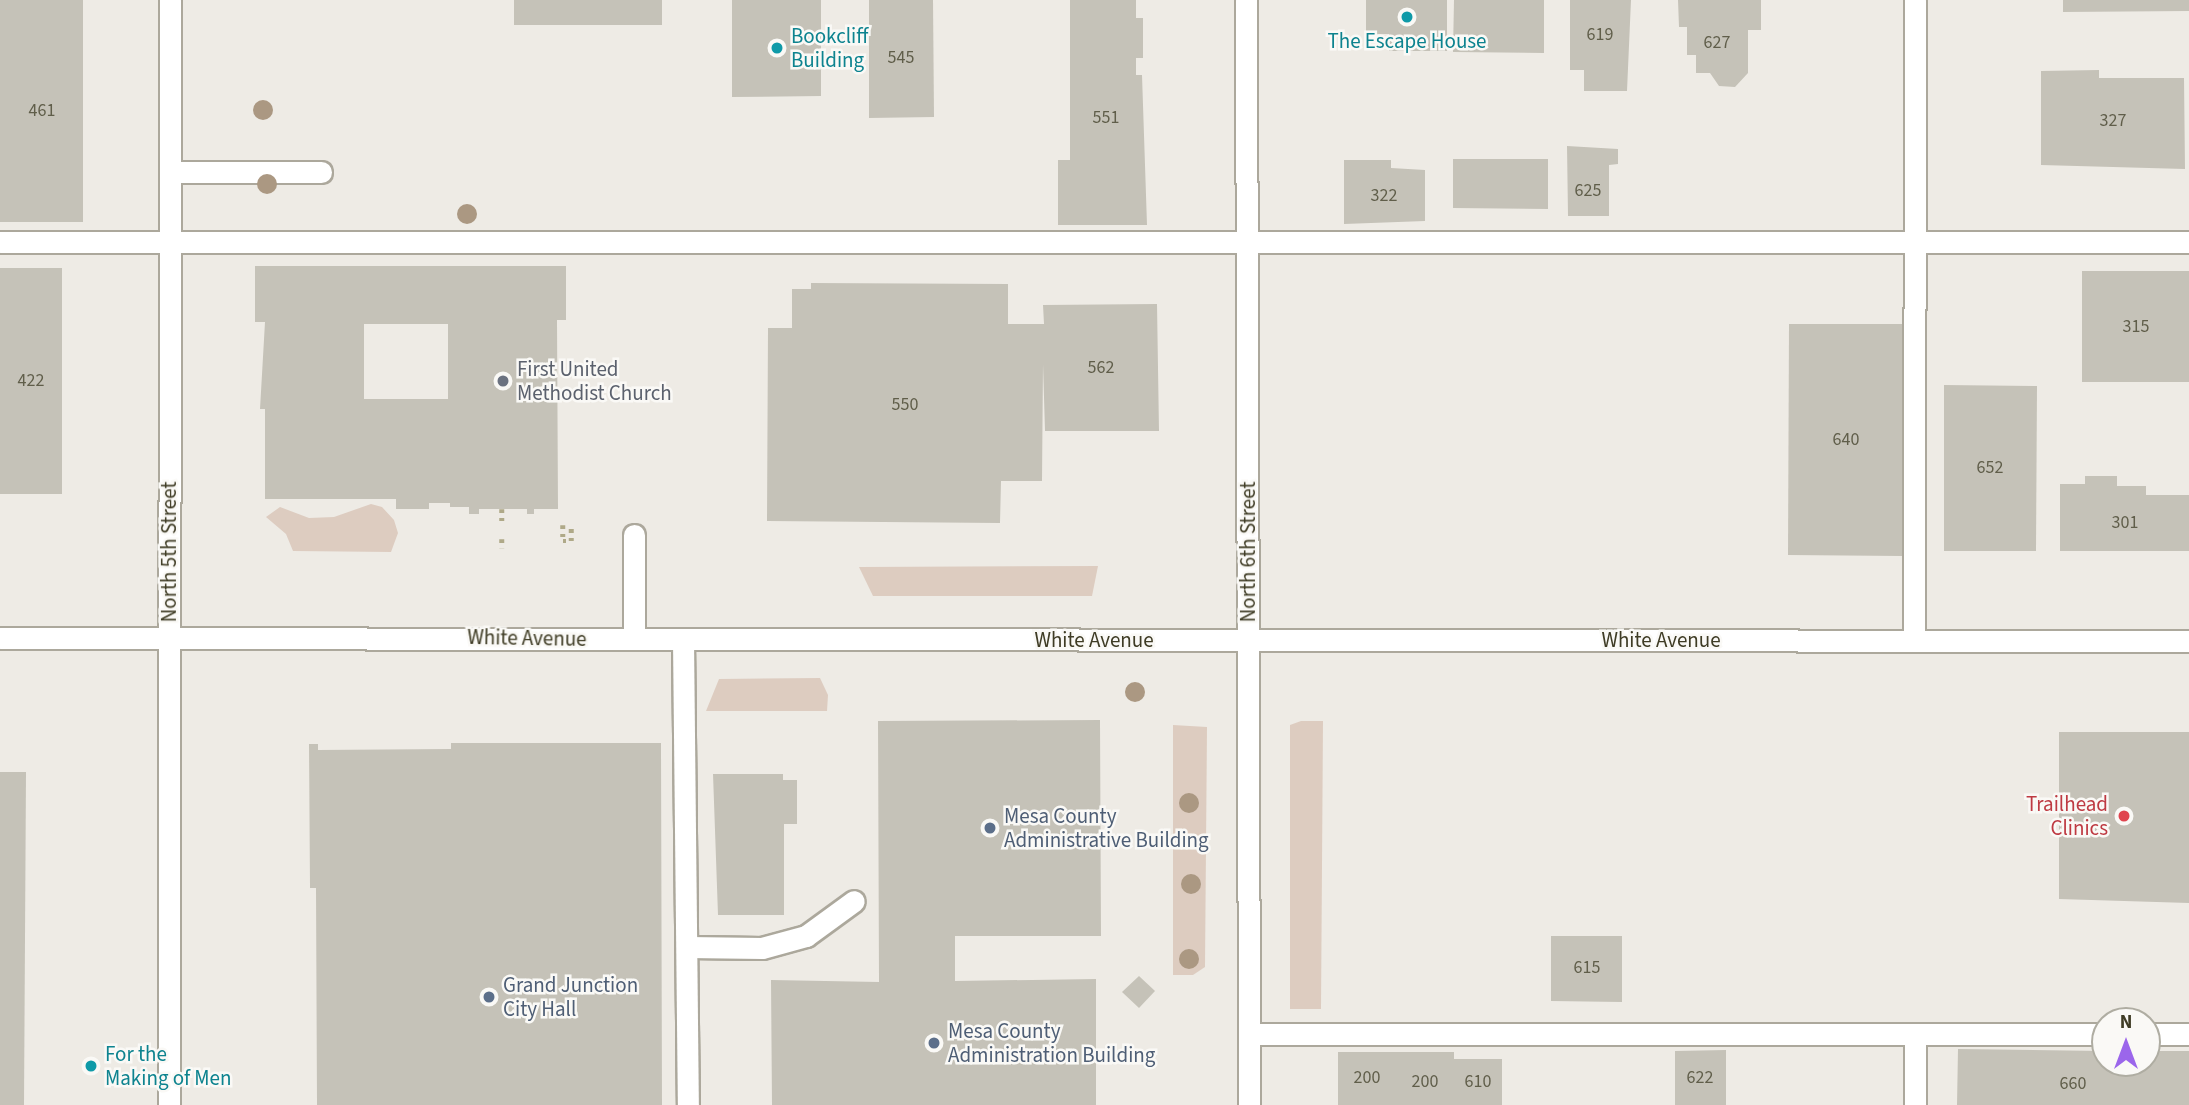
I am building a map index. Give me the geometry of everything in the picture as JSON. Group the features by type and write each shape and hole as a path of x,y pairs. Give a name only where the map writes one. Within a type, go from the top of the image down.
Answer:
{"street":[{"name":"North 5th Street","path":"169,1105 170,0"},
{"name":"North 6th Street","path":"1246,0 1249,1105"},
{"path":"1914,641 1915,0"},
{"path":"170,172 321,172"},
{"path":"0,242 2189,242"},
{"path":"634,535 634,639"},
{"name":"White Avenue","path":"0,638 2189,641"},
{"path":"683,639 688,1105"},
{"path":"687,947 762,948 795,939 853,901"},
{"path":"1249,1034 2091,1034"},
{"path":"1915,1034 1915,1105"},
{"path":"2161,1034 2189,1034"}],"path":[{"path":"502,509 502,523"},
{"path":"563,525 563,541 571,541 571,525"},
{"path":"502,539 502,548"}],"shaded area":[{"path":"371,504 382,507 394,520 398,533 391,552 293,551 286,534 266,517 280,507 309,518 334,517"},
{"path":"1098,566 1092,596 873,596 859,567"},
{"path":"820,678 828,695 827,711 706,711 719,679"},
{"path":"1301,721 1323,721 1321,1009 1290,1009 1290,725"},
{"path":"1173,725 1207,727 1205,967 1193,975 1173,975"}],"building":[{"path":"0,0 83,0 83,222 0,222"},
{"path":"514,0 662,0 662,25 514,25"},
{"name":"Bookcliff Building","path":"732,0 821,0 821,96 732,97"},
{"path":"869,0 933,0 934,117 869,118"},
{"path":"1070,0 1136,0 1136,18 1143,18 1143,58 1136,58 1136,75 1142,75 1147,225 1058,225 1058,160 1070,160"},
{"name":"The Escape House","path":"1366,0 1447,0 1447,51 1389,51 1389,34 1366,34"},
{"path":"1454,0 1544,0 1544,53 1453,52"},
{"path":"1570,0 1631,0 1627,91 1584,91 1584,70 1570,70"},
{"path":"1678,0 1761,0 1761,30 1748,30 1748,73 1735,87 1719,86 1710,73 1696,73 1696,55 1687,55 1687,27 1679,27"},
{"path":"2063,0 2189,0 2189,11 2063,12"},
{"path":"2099,70 2099,78 2184,78 2185,169 2041,165 2041,71"},
{"path":"1567,146 1618,149 1618,164 1609,165 1609,216 1568,216"},
{"path":"1453,159 1548,159 1548,209 1453,208"},
{"path":"1344,160 1391,160 1391,168 1425,170 1425,221 1344,224"},
{"name":"First United Methodist Church","path":"255,266 566,266 566,320 557,320 558,509 534,509 534,514 527,514 527,509 479,509 479,514 469,514 469,507 450,507 450,503 429,503 429,509 396,509 396,499 265,499 265,409 260,409 265,322 255,322","holes":["364,324 448,324 448,399 364,399"]},
{"path":"0,268 62,268 62,494 0,494"},
{"path":"2082,271 2189,271 2189,382 2082,382"},
{"path":"811,283 1008,284 1008,324 1044,324 1043,305 1157,304 1159,431 1045,431 1043,364 1042,481 1001,481 1000,523 767,521 768,328 792,328 792,289 811,289"},
{"path":"1789,324 1904,324 1902,556 1788,555"},
{"path":"1944,385 2037,386 2036,551 1944,551"},
{"path":"2085,476 2117,476 2117,486 2146,486 2146,495 2189,495 2189,551 2060,551 2060,484 2085,484"},
{"name":"Mesa County Administrative Building","path":"1100,720 1101,936 955,936 955,981 1096,979 1096,1105 772,1105 771,980 879,982 878,721"},
{"name":"Trailhead Clinics","path":"2059,732 2189,732 2189,903 2059,899"},
{"name":"Grand Junction City Hall","path":"451,743 661,743 662,1105 317,1105 316,888 310,888 309,744 318,744 318,750 451,749"},
{"path":"0,772 26,772 24,1105 0,1105"},
{"path":"713,774 783,774 783,780 797,780 797,824 784,824 784,915 718,915"},
{"path":"1551,936 1622,936 1622,1002 1551,1001"},
{"path":"1139,976 1155,991 1139,1008 1122,992"},
{"path":"1958,1049 2091,1051 2091,1077 2161,1077 2161,1051 2189,1051 2189,1105 1957,1105"},
{"path":"1726,1050 1726,1105 1675,1105 1675,1051"},
{"path":"1338,1052 1454,1052 1454,1059 1502,1059 1502,1105 1338,1105"}],"place":[{"name":"The Escape House","path":"1407,17"},
{"name":"Bookcliff Building","path":"777,48"},
{"name":"First United Methodist Church","path":"503,381"},
{"name":"Trailhead Clinics","path":"2124,816"},
{"name":"Mesa County Administrative Building","path":"990,828"},
{"name":"Grand Junction City Hall","path":"489,997"},
{"name":"Mesa County Administration Building","path":"934,1043"},
{"name":"For the Making of Men","path":"91,1066"}]}
